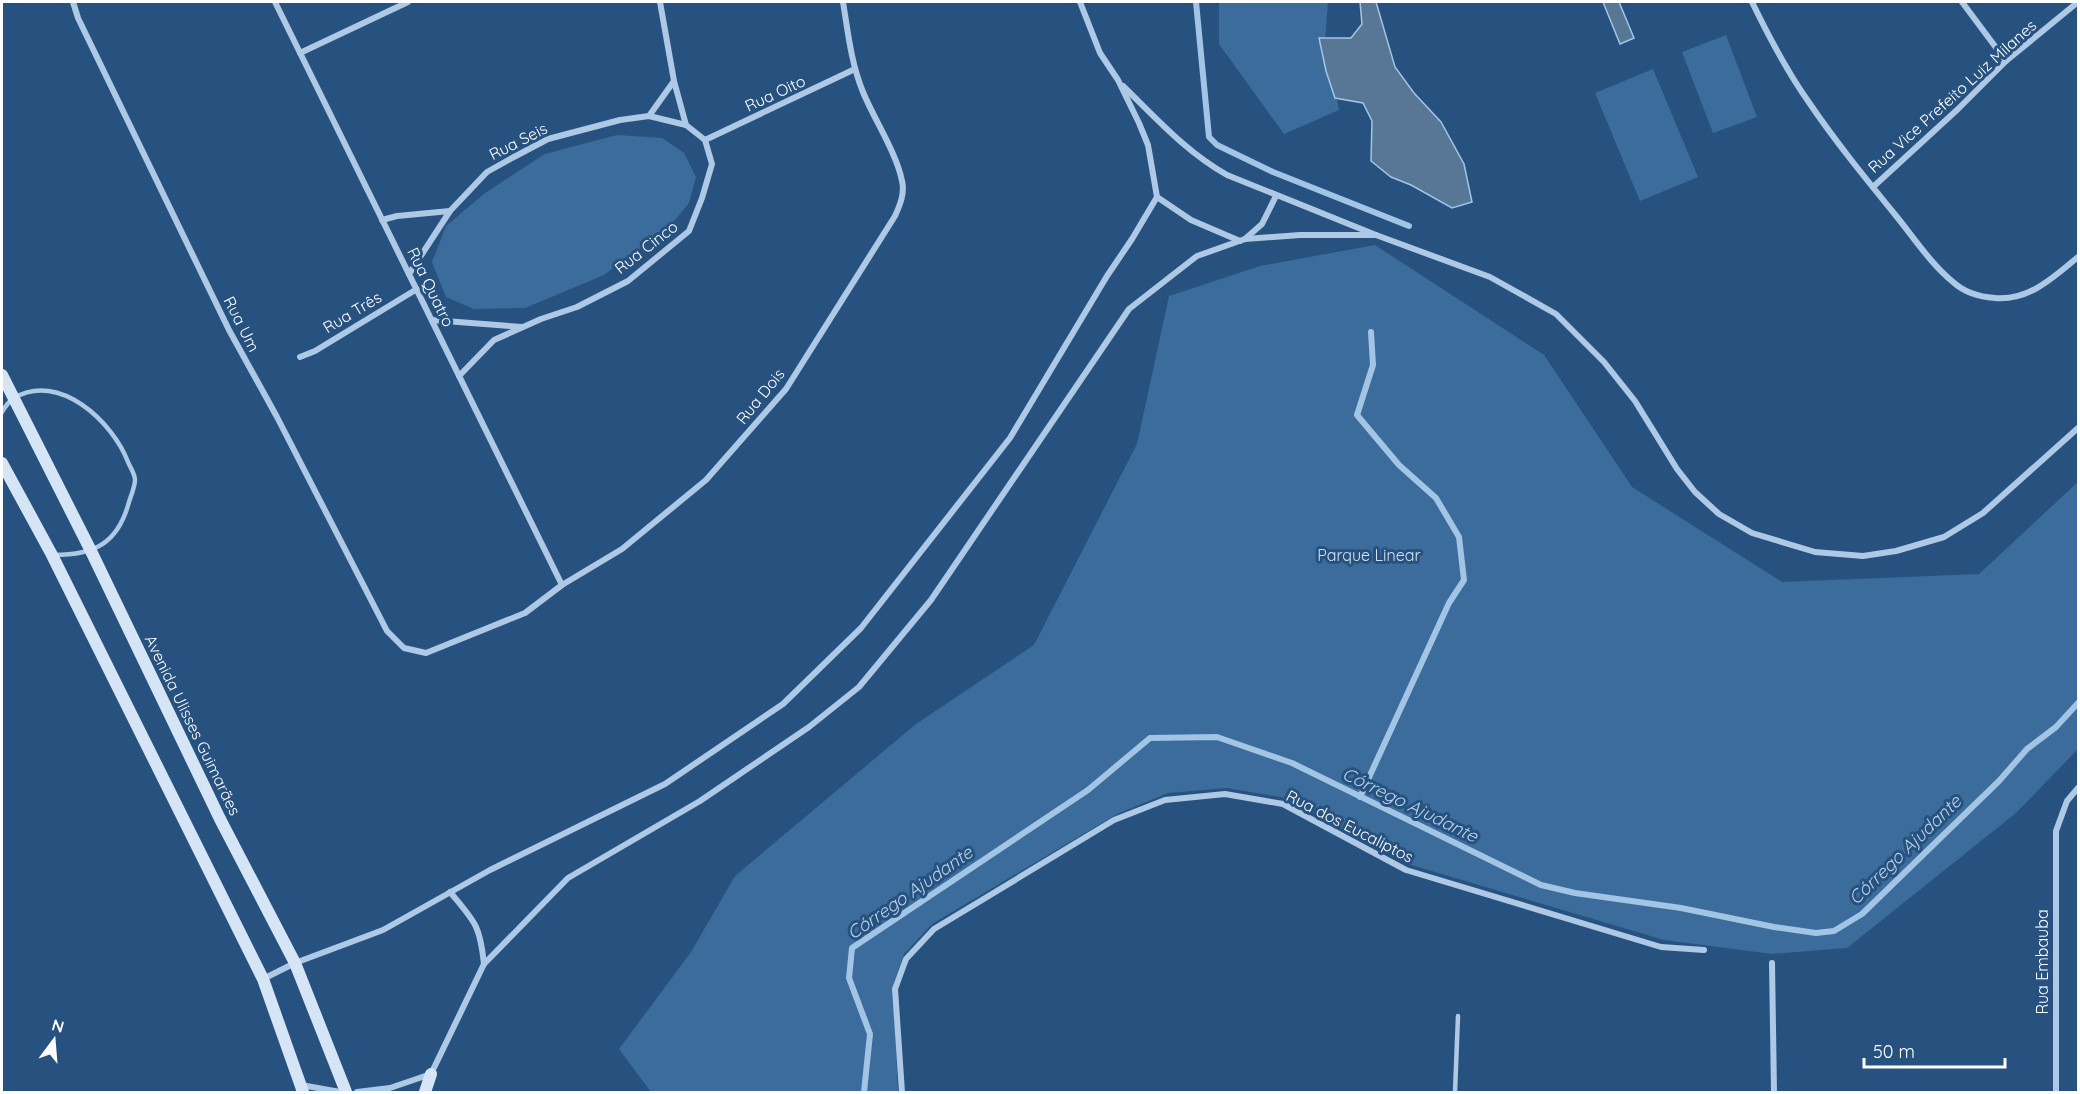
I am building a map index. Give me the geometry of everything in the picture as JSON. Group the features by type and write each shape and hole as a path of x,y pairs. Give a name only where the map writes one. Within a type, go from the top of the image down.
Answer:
{"street":[{"name":"Rua Um","path":"73,2 78,18 233,339 387,632 404,648"},
{"name":"Rua Quatro","path":"275,2 562,585"},
{"path":"300,53 408,2"},
{"path":"660,2 674,81 686,126 705,140"},
{"name":"Rua Dois","path":"404,648 426,653 525,613 562,585 622,549 706,480 786,389 895,216 902,200 903,182 862,91 855,69 843,2"},
{"path":"263,979 295,963 383,930 490,870 665,784 783,704 861,628 1010,438 1157,197 1148,145 1118,80 1100,53 1080,2"},
{"path":"1752,2 1807,100 1873,187 1935,264 1953,282 1967,292 1995,298 2018,297 2036,289 2079,258"},
{"path":"1962,2 2006,61"},
{"name":"Rua Vice Prefeito Luiz Milanes","path":"1873,187 1958,109 2006,61 2079,2"},
{"name":"Rua Oito","path":"705,140 855,69"},
{"path":"1118,80 1183,145 1206,164 1276,196 1490,277 1556,314 1604,362 1635,401 1677,469 1695,492 1719,514 1752,533 1815,552 1863,556 1896,551 1944,537 1983,513 2079,428"},
{"path":"649,116 674,81"},
{"name":"Rua Seis","path":"409,274 450,211 487,172 548,139 620,120 649,116 686,126"},
{"name":"Rua Cinco","path":"459,376 494,340 577,307 628,281 689,231 712,164 705,140"},
{"path":"1243,240 1262,224 1276,196"},
{"path":"1157,197 1191,220 1243,240"},
{"path":"382,220 397,216 450,211"},
{"path":"425,1092 431,1074 484,964 568,878 700,801 809,727 860,687 930,600 1129,309 1197,256 1243,240 1300,235 1376,235"},
{"name":"Rua Três","path":"300,357 315,351 417,289"},
{"name":"Rua Cinco","path":"432,320 526,327"},
{"name":"Avenida Ulisses Guimarães","path":"2,375 91,551 220,819 295,963 346,1092"},
{"path":"2,463 52,555 263,979 302,1089 340,1092"},
{"name":"Rua Embauba","path":"2056,1092 2056,831 2067,801 2079,788"},
{"name":"Rua dos Eucaliptos","path":"902,1092 895,989 906,959 934,928 1114,820 1165,800 1225,794 1283,804 1406,870 1661,947 1704,950"},
{"path":"450,892 476,924 481,938 484,964"},
{"path":"1772,963 1774,1092"},
{"path":"357,1092 390,1088 431,1074"}],"lane":[{"path":"2,412 13,399 32,391 53,391 84,405 123,448 135,479 125,516 106,543 91,551 52,555"},
{"path":"1455,1092 1458,1016"}],"green space":[{"path":"1219,2 1328,2 1325,42 1339,110 1284,134 1219,44"},
{"path":"1726,35 1757,117 1713,133 1682,52"},
{"path":"1653,69 1698,177 1640,201 1595,93"},
{"path":"617,135 662,138 684,153 696,177 689,203 670,226 604,275 525,308 474,309 446,297 432,262 446,226 485,193 545,154"},
{"name":"Parque Linear","path":"1375,245 1544,355 1632,487 1782,582 1979,574 2078,482 2078,749 2016,813 1847,948 1772,954 1664,940 1408,864 1286,798 1227,788 1168,793 1117,814 932,924 904,954 893,985 898,1092 651,1092 619,1049 691,952 735,876 916,724 1034,645 1137,444 1169,296 1260,266"}],"shaded area":[{"path":"1360,2 1376,2 1395,67 1414,93 1441,122 1464,164 1472,202 1452,208 1411,185 1391,177 1371,161 1372,121 1363,103 1335,98 1319,38 1351,38 1362,24"},
{"path":"1603,2 1619,2 1634,38 1620,44"}],"waterway":[{"path":"1196,2 1209,137 1217,145 1273,172 1409,226"},
{"path":"1360,797 1449,603 1464,580 1459,537 1436,498 1399,465 1357,415 1373,365 1371,332"},
{"name":"Córrego Ajudante","path":"864,1092 870,1034 849,978 852,948 1088,790 1150,738 1217,737 1292,763 1541,885 1575,893 1681,908 1816,933 1834,931 1862,914 1999,781 2027,749 2056,727 2078,703"}]}
